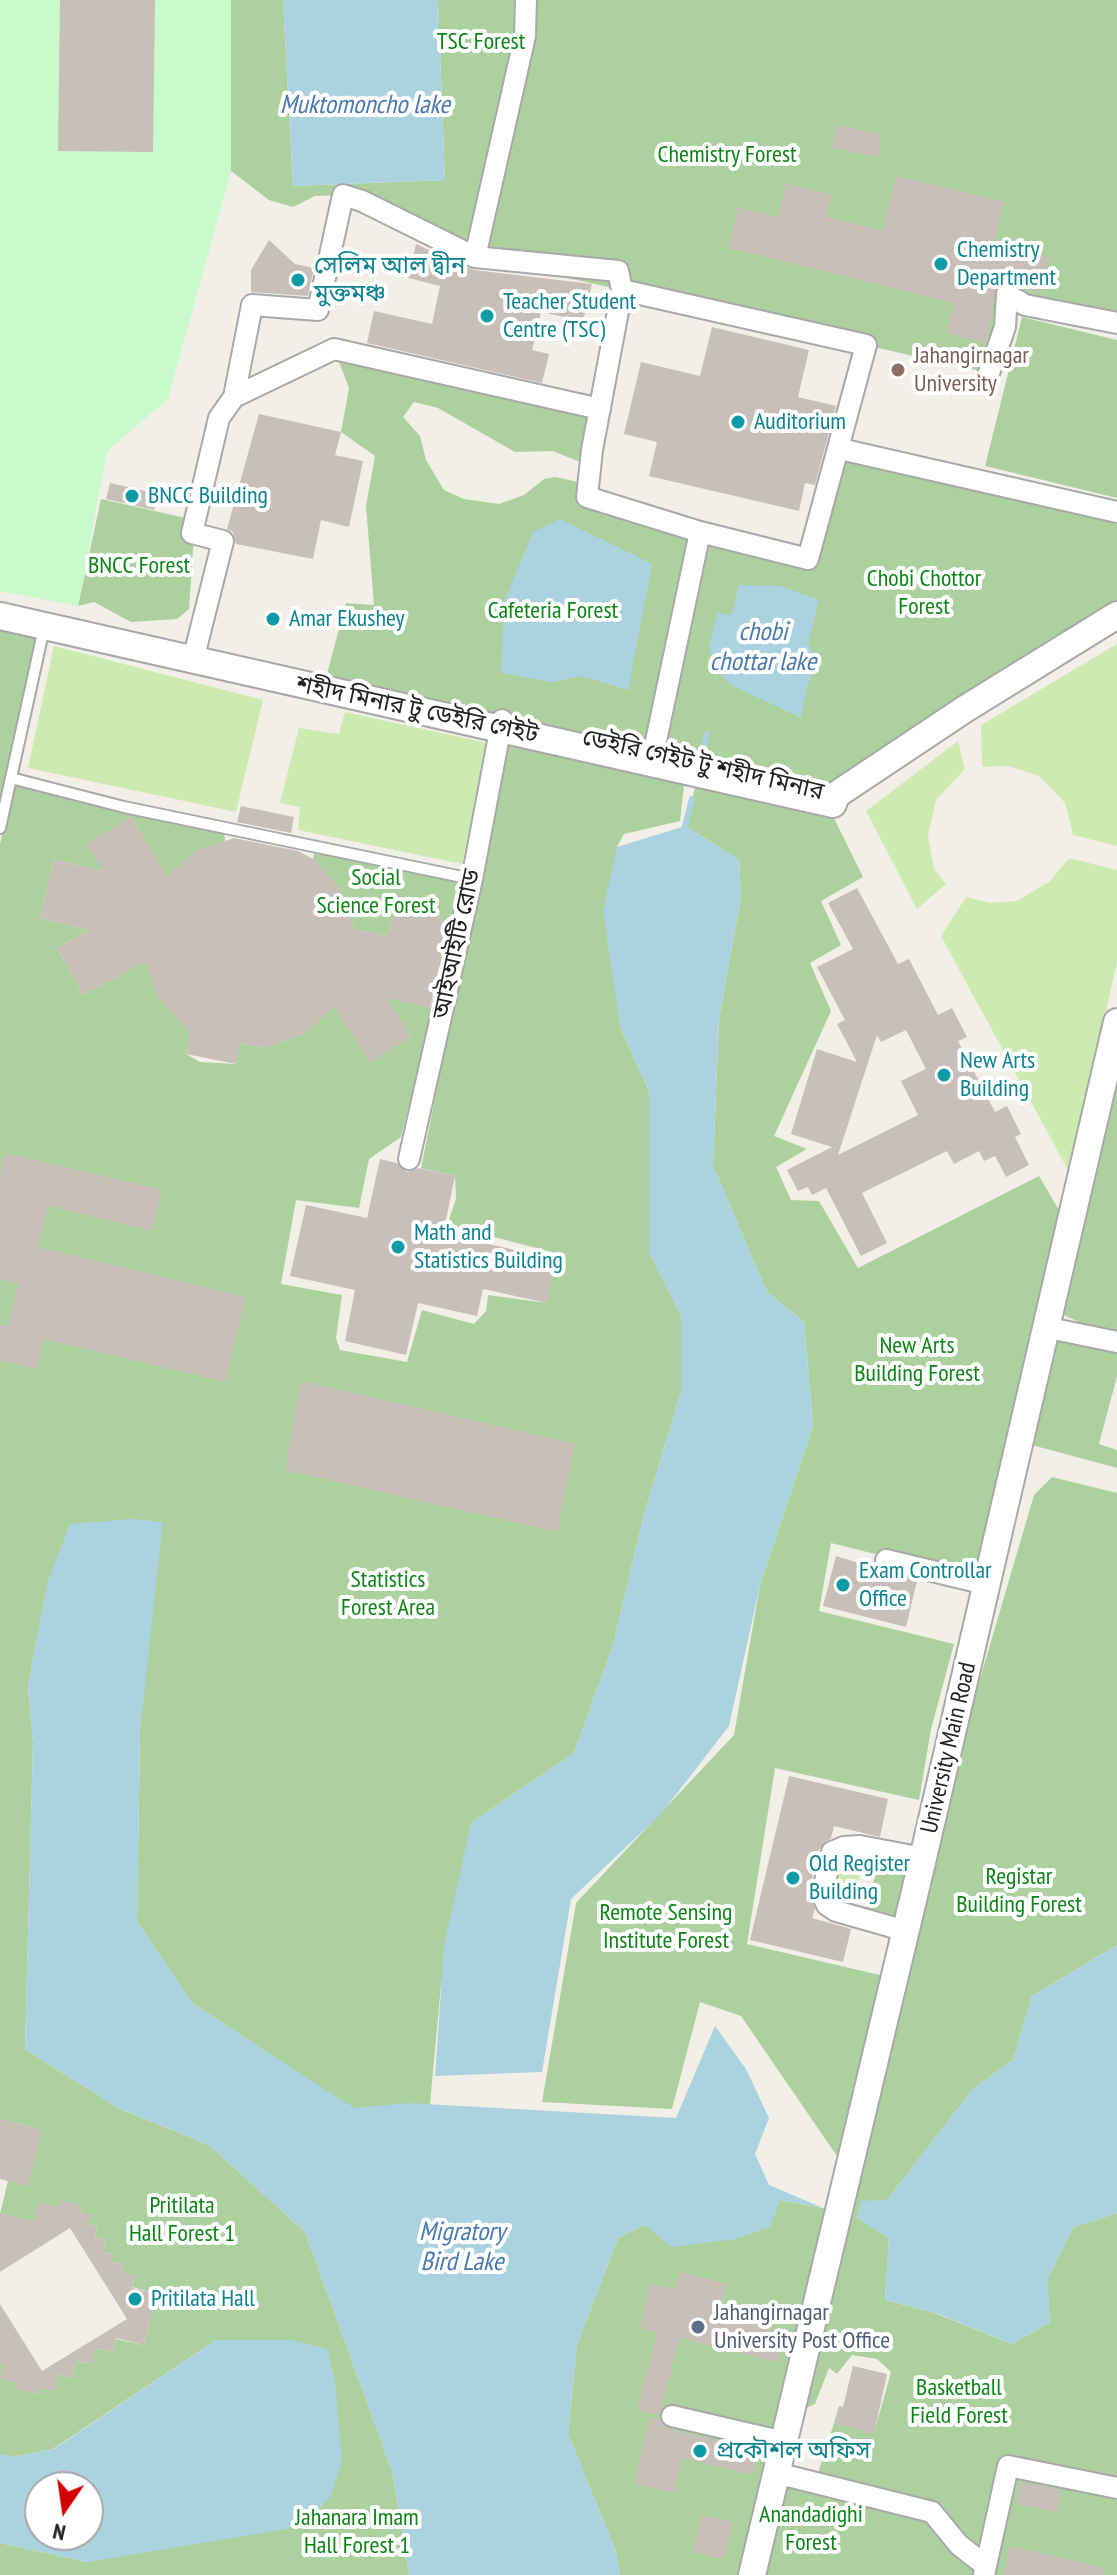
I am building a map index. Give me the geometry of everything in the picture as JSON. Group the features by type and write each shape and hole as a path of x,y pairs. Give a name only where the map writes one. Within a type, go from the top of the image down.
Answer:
{"street":[{"path":"475,257 525,36 526,0"},
{"path":"195,656 223,541 192,533 219,418 234,397 252,305 318,310 343,195 362,201 475,257 618,271 622,290 587,497 700,532 808,559 866,345 622,290"},
{"path":"989,373 1005,327 1007,294 1025,305 1117,323"},
{"path":"234,397 334,349 600,409"},
{"path":"840,449 1117,512"},
{"path":"652,757 700,532"},
{"path":"0,608 45,622 195,656 289,673 501,724"},
{"name":"শহীদ মিনার টু ডেইরি গেইট","path":"195,656 835,800 965,709 1117,615"},
{"path":"0,616 45,622"},
{"name":"আইআইটি রোড","path":"409,1159 472,879 501,724"},
{"name":"University Main Road","path":"752,2575 906,1931 1117,1022"},
{"path":"1044,1327 1117,1342"},
{"path":"886,1560 986,1584"},
{"path":"906,1931 836,1911 827,1905 822,1894 832,1852 844,1847 860,1846 923,1858"},
{"path":"672,2416 784,2442"},
{"path":"985,2571 1008,2466 1117,2488"},
{"path":"776,2473 932,2512 985,2571"}],"lane":[{"path":"0,828 45,622"},
{"path":"11,778 124,807 472,879"}],"green space":[{"path":"0,0 231,0 231,171 168,399 107,451 78,606 0,591"},
{"name":"Chemistry Forest","path":"231,0 283,0 293,186 445,180 438,0 1117,0 1117,319 1007,294 989,373 475,257 343,195 315,196 293,207 269,200 231,171"},
{"path":"1022,317 1117,340 1117,498 985,466"},
{"path":"334,349 598,414 590,466 553,451 515,452 438,408 414,402 403,417 420,436 426,460 444,490 464,499 499,504 524,495 544,479 555,477 588,484 587,496 808,559 840,449 1117,512 1117,615 836,795 325,681 346,603 374,605 366,506 375,456 341,432 349,388"},
{"name":"BNCC Forest","path":"101,499 195,520 189,609 177,619 131,622 94,602 78,606"},
{"path":"0,617 44,626 0,825"},
{"path":"1117,644 1117,846 1073,835 1065,803 1039,776 1008,766 982,767 981,725"},
{"path":"54,646 263,700 236,812 28,768"},
{"path":"345,712 488,743 462,864 298,830 300,807 280,803 299,728 339,734"},
{"path":"958,741 965,769 936,800 928,836 934,869 946,884 917,909 866,811"},
{"name":"Statistics Forest Area","path":"507,742 685,776 680,821 624,834 617,847 620,1027 649,1091 649,1252 681,1315 681,1392 644,1514 613,1645 574,1753 471,1823 441,1985 430,2104 354,2109 193,2004 137,1922 140,1731 70,1524 44,1601 28,1686 33,1743 25,2049 118,2108 209,2145 305,2232 393,2474 409,2575 0,2575 0,2543 24,2548 24,2551 87,2562 93,2551 104,2551 104,2533 216,2340 53,2449 13,2457 0,2454 0,2379 17,2383 17,2389 37,2394 39,2388 57,2374 72,2378 76,2361 90,2364 95,2348 113,2352 116,2339 144,2345 157,2294 132,2287 135,2276 122,2272 124,2265 111,2262 113,2254 103,2252 106,2240 95,2237 97,2226 88,2224 80,2212 81,2205 59,2208 33,2222 0,2214 8,2181 42,2130 0,2119 0,844 14,782 224,830 225,841 164,879 118,874 153,853 131,817 87,844 103,871 54,860 40,918 90,930 57,948 83,995 125,972 146,941 191,1031 186,1054 200,1062 236,1064 240,1043 263,1048 303,1034 334,1007 343,989 370,1062 411,1036 386,998 433,1008 401,1137 369,1159 359,1208 296,1200 281,1284 342,1295 336,1338 340,1350 407,1362 422,1310 474,1324 486,1311 488,1295 547,1303 556,1253 447,1225 456,1199 455,1176 421,1168"},
{"path":"697,780 830,810 863,877 821,901 841,945 810,963 831,1011 774,1136 807,1149 776,1167 791,1200 819,1201 858,1268 1039,1176 1063,1217 980,1574 895,1551 879,1555 831,1543 819,1611 954,1644 931,1729 919,1800 775,1768 747,1944 884,1976 839,2159 741,2016 700,2002 672,2109 542,2102 576,1903 734,1735 760,1585 813,1426 804,1322 767,1292 713,1166 719,1019 741,896 739,860 685,826"},
{"name":"Social Science Forest","path":"316,847 472,882 452,969 420,963 455,941 427,898 391,920 388,936 354,929 341,890 313,859"},
{"path":"1069,858 1117,870 1117,962 1069,1172 941,936 966,897 990,903 1017,901 1050,881"},
{"path":"1117,1022 1117,1340 1051,1309"},
{"path":"1055,1337 1117,1352 1117,1376 1099,1444 1117,1450 1117,1468 1028,1444"},
{"name":"Registar Building Forest","path":"1052,1477 1117,1493 1117,1945 1032,1996 1013,2060 973,2089 887,2200 860,2207 857,2218 889,2238 885,2300 935,2313 1012,2344 1050,2322 1047,2280 1073,2227 1117,2213 1117,2484 1002,2460 979,2550 929,2502 818,2473 834,2423 874,2433 891,2372 877,2359 852,2355 837,2374 829,2368 815,2404 800,2411 906,1931 1034,1495"},
{"path":"881,1855 917,1865 903,1918 866,1908"},
{"path":"843,1857 863,1862 855,1897 834,1893"},
{"path":"780,2200 823,2208 828,2213 742,2575 620,2575 616,2552 568,2434 577,2344 618,2238 645,2225"},
{"name":"Anandadighi Forest","path":"1008,2466 1117,2489 1117,2575 752,2575 776,2473 932,2512 985,2566"}],"water":[{"name":"Muktomoncho lake","path":"283,0 438,0 445,180 293,186"},
{"path":"560,519 652,564 628,690 582,676 551,682 501,673 504,602 533,532"},
{"name":"chobi chottar lake","path":"739,585 780,586 819,600 808,644 818,660 807,687 801,718 731,685 717,671 709,647 717,613 731,615"},
{"path":"685,826 739,860 741,896 719,1019 713,1166 767,1292 804,1322 813,1426 760,1585 729,1726 661,1814 571,1899 542,2072 435,2076 444,1946 471,1823 574,1753 613,1645 644,1514 681,1392 681,1315 649,1253 649,1091 620,1027 603,911 617,847"},
{"name":"Migratory Bird Lake","path":"131,1519 163,1522 140,1731 137,1922 193,2004 354,2108 408,2103 676,2118 715,2026 746,2069 769,2118 755,2154 769,2185 823,2208 780,2200 770,2227 735,2239 671,2247 645,2225 618,2238 577,2344 568,2434 616,2552 620,2575 409,2575 393,2474 305,2232 209,2145 118,2108 25,2049 33,1743 28,1686 47,1583 70,1524"},
{"path":"1117,1945 1117,2213 1073,2227 1047,2280 1050,2322 1012,2344 939,2314 885,2300 889,2238 857,2218 861,2201 887,2200 973,2089 1013,2060 1032,1996"},
{"path":"216,2340 292,2340 327,2349 335,2381 342,2462 331,2496 314,2514 287,2529 87,2562 37,2551 104,2551 104,2471 24,2471 24,2548 0,2543 0,2454 13,2457 54,2449"}],"building":[{"path":"60,0 155,0 153,152 58,151"},
{"path":"837,125 882,135 877,157 832,148"},
{"name":"Chemistry Department","path":"896,176 1004,202 994,243 1050,257 1040,293 1008,281 997,286 986,343 946,333 954,303 728,248 738,208 778,217 786,184 832,195 826,217 883,231"},
{"path":"269,240 295,264 314,268 308,296 251,292 251,270"},
{"name":"Teacher Student Centre (TSC)","path":"416,244 474,270 592,284 583,321 541,312 532,350 549,354 542,383 367,343 374,311 432,324 440,286 408,278"},
{"name":"Auditorium","path":"712,327 809,350 798,397 836,406 815,485 805,483 799,511 649,476 657,442 624,434 641,362 700,376"},
{"path":"259,414 341,432 335,455 363,461 349,527 321,520 313,559 236,544 233,532 227,529"},
{"name":"BNCC Building","path":"110,483 158,494 154,510 106,499"},
{"path":"241,806 294,817 291,833 237,822"},
{"path":"131,817 167,876 195,851 234,838 298,851 313,859 341,890 354,929 388,936 391,920 427,897 447,929 430,1008 386,998 411,1036 370,1063 334,1007 303,1034 263,1048 240,1043 236,1064 186,1054 190,1033 157,996 145,961 83,995 57,948 90,930 40,918 54,860 103,871 86,844"},
{"name":"New Arts Building","path":"857,888 898,964 909,959 938,1015 952,1008 967,1037 958,1041 995,1112 1007,1106 1021,1134 1015,1137 1029,1165 1006,1177 995,1156 984,1161 979,1151 954,1164 947,1151 862,1193 887,1243 861,1256 826,1188 812,1195 808,1187 798,1191 787,1170 832,1147 791,1134 817,1049 857,1062 837,1024 845,1020 817,967 853,949 828,903","holes":["906,1030 926,1069 901,1081 918,1115 838,1155 877,1035 881,1042"]},
{"path":"5,1153 162,1190 152,1231 48,1206 38,1247 246,1297 225,1382 44,1339 37,1369 0,1360 0,1324 8,1326 18,1284 0,1279 0,1175"},
{"name":"Math and Statistics Building","path":"380,1159 397,1163 407,1172 419,1168 455,1176 443,1234 556,1259 547,1303 483,1289 477,1316 418,1303 406,1355 345,1341 355,1290 290,1276 306,1205 367,1218"},
{"path":"301,1381 575,1444 557,1532 285,1470"},
{"path":"836,1556 917,1581 906,1627 823,1606"},
{"name":"Old Register Building","path":"789,1776 888,1799 880,1837 834,1826 831,1838 819,1849 809,1891 815,1909 812,1918 851,1929 843,1962 750,1940"},
{"path":"0,2119 42,2130 28,2186 0,2179"},
{"name":"Pritilata Hall","path":"61,2200 81,2205 80,2212 92,2215 88,2224 97,2226 95,2237 106,2240 103,2252 113,2254 111,2262 124,2265 122,2272 135,2276 132,2288 157,2294 144,2345 116,2338 113,2352 95,2348 91,2364 76,2361 72,2378 57,2374 56,2392 39,2388 38,2394 16,2389 17,2383 0,2379 4,2364 0,2363 0,2304 42,2371 127,2319 70,2228 0,2272 0,2213 33,2222 38,2202 59,2207"},
{"path":"679,2272 727,2284 719,2316 785,2333 777,2362 680,2338 659,2415 637,2410 657,2332 640,2328 650,2284 675,2289"},
{"path":"853,2366 887,2374 874,2434 834,2423 839,2406 843,2407"},
{"name":"প্রকৌশল অফিস","path":"650,2417 659,2419 669,2429 759,2450 753,2475 682,2458 674,2493 634,2484"},
{"path":"1020,2482 1061,2490 1057,2512 1016,2504"},
{"path":"701,2515 733,2522 724,2559 692,2552"},
{"path":"1010,2546 1104,2568 1103,2575 1004,2575"}],"waterway":[{"path":"702,755 707,734"},
{"path":"685,826 692,799"}],"place":[{"name":"Chemistry Department","path":"941,264"},
{"name":"সেলিম আল দ্বীন মুক্তমঞ্চ","path":"298,280"},
{"name":"Teacher Student Centre (TSC)","path":"487,316"},
{"name":"Jahangirnagar University","path":"898,370"},
{"name":"Auditorium","path":"738,422"},
{"name":"BNCC Building","path":"132,496"},
{"name":"Amar Ekushey","path":"273,619"},
{"name":"New Arts Building","path":"944,1075"},
{"name":"Math and Statistics Building","path":"398,1247"},
{"name":"Exam Controllar Office","path":"843,1585"},
{"name":"Old Register Building","path":"793,1878"},
{"name":"Pritilata Hall","path":"135,2299"},
{"name":"Jahangirnagar University Post Office","path":"698,2327"},
{"name":"প্রকৌশল অফিস","path":"700,2451"}],"park label":[{"name":"TSC Forest","path":"481,42"},
{"name":"Chobi Chottor Forest","path":"924,593"},
{"name":"Cafeteria Forest","path":"553,611"},
{"name":"New Arts Building Forest","path":"917,1360"},
{"name":"Remote Sensing Institute Forest","path":"666,1927"},
{"name":"Pritilata Hall Forest 1","path":"182,2220"},
{"name":"Basketball Field Forest","path":"959,2402"},
{"name":"Jahanara Imam Hall Forest 1","path":"357,2532"}]}
